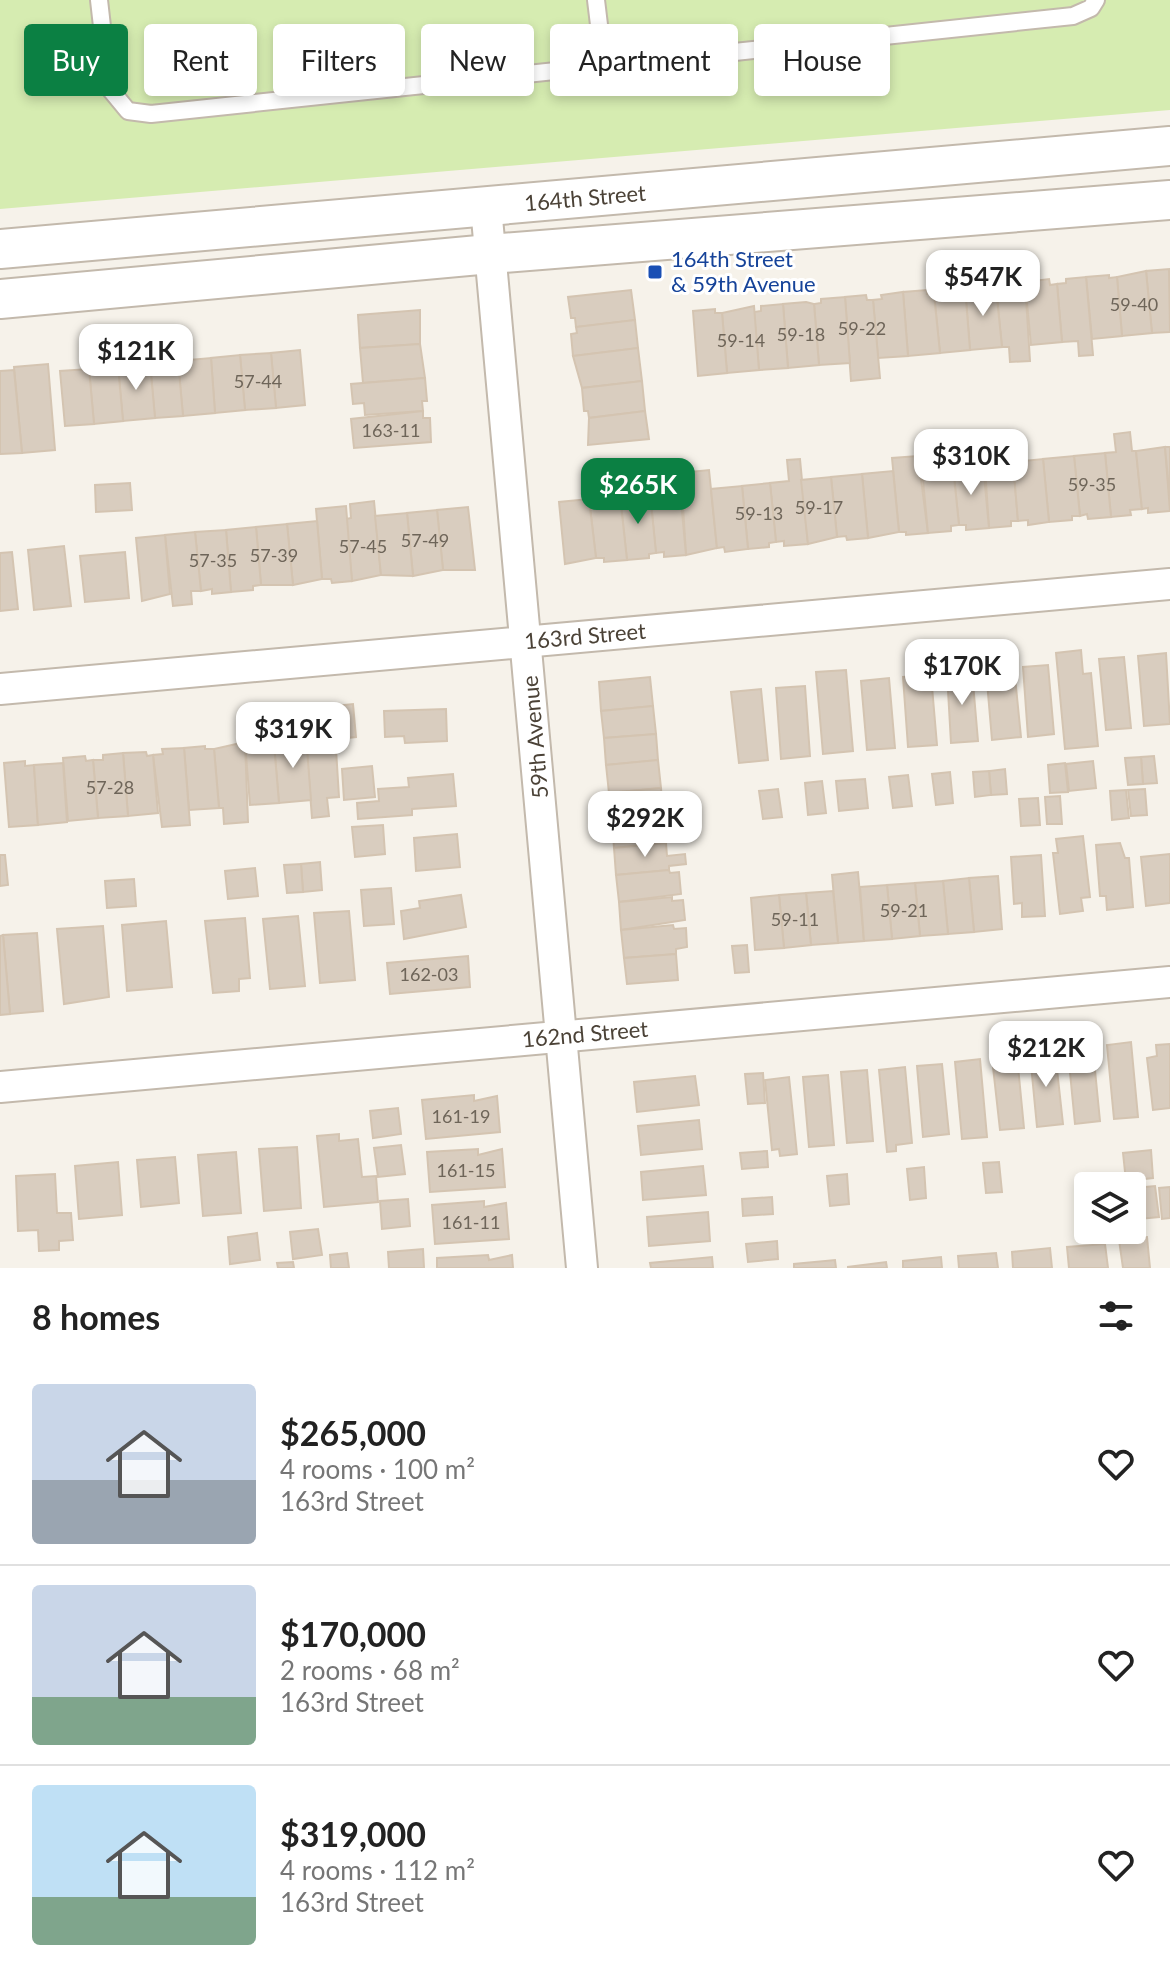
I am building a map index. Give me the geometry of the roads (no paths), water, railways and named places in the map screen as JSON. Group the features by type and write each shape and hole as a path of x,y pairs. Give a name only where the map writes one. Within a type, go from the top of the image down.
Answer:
{"street":[{"name":"164th Street","path":"0,249 1170,146"},
{"path":"0,299 490,254 1170,200"},
{"name":"59th Avenue","path":"486,207 582,1268"},
{"name":"163rd Street","path":"0,689 1170,584"},
{"name":"162nd Street","path":"0,1087 1170,982"}],"lane":[{"path":"99,0 109,88 128,111 151,114 550,72"},
{"path":"596,0 599,24"},
{"path":"738,52 1073,16 1091,8 1096,0"}],"place":[{"name":"164th Street & 59th Avenue","path":"655,272"}]}
